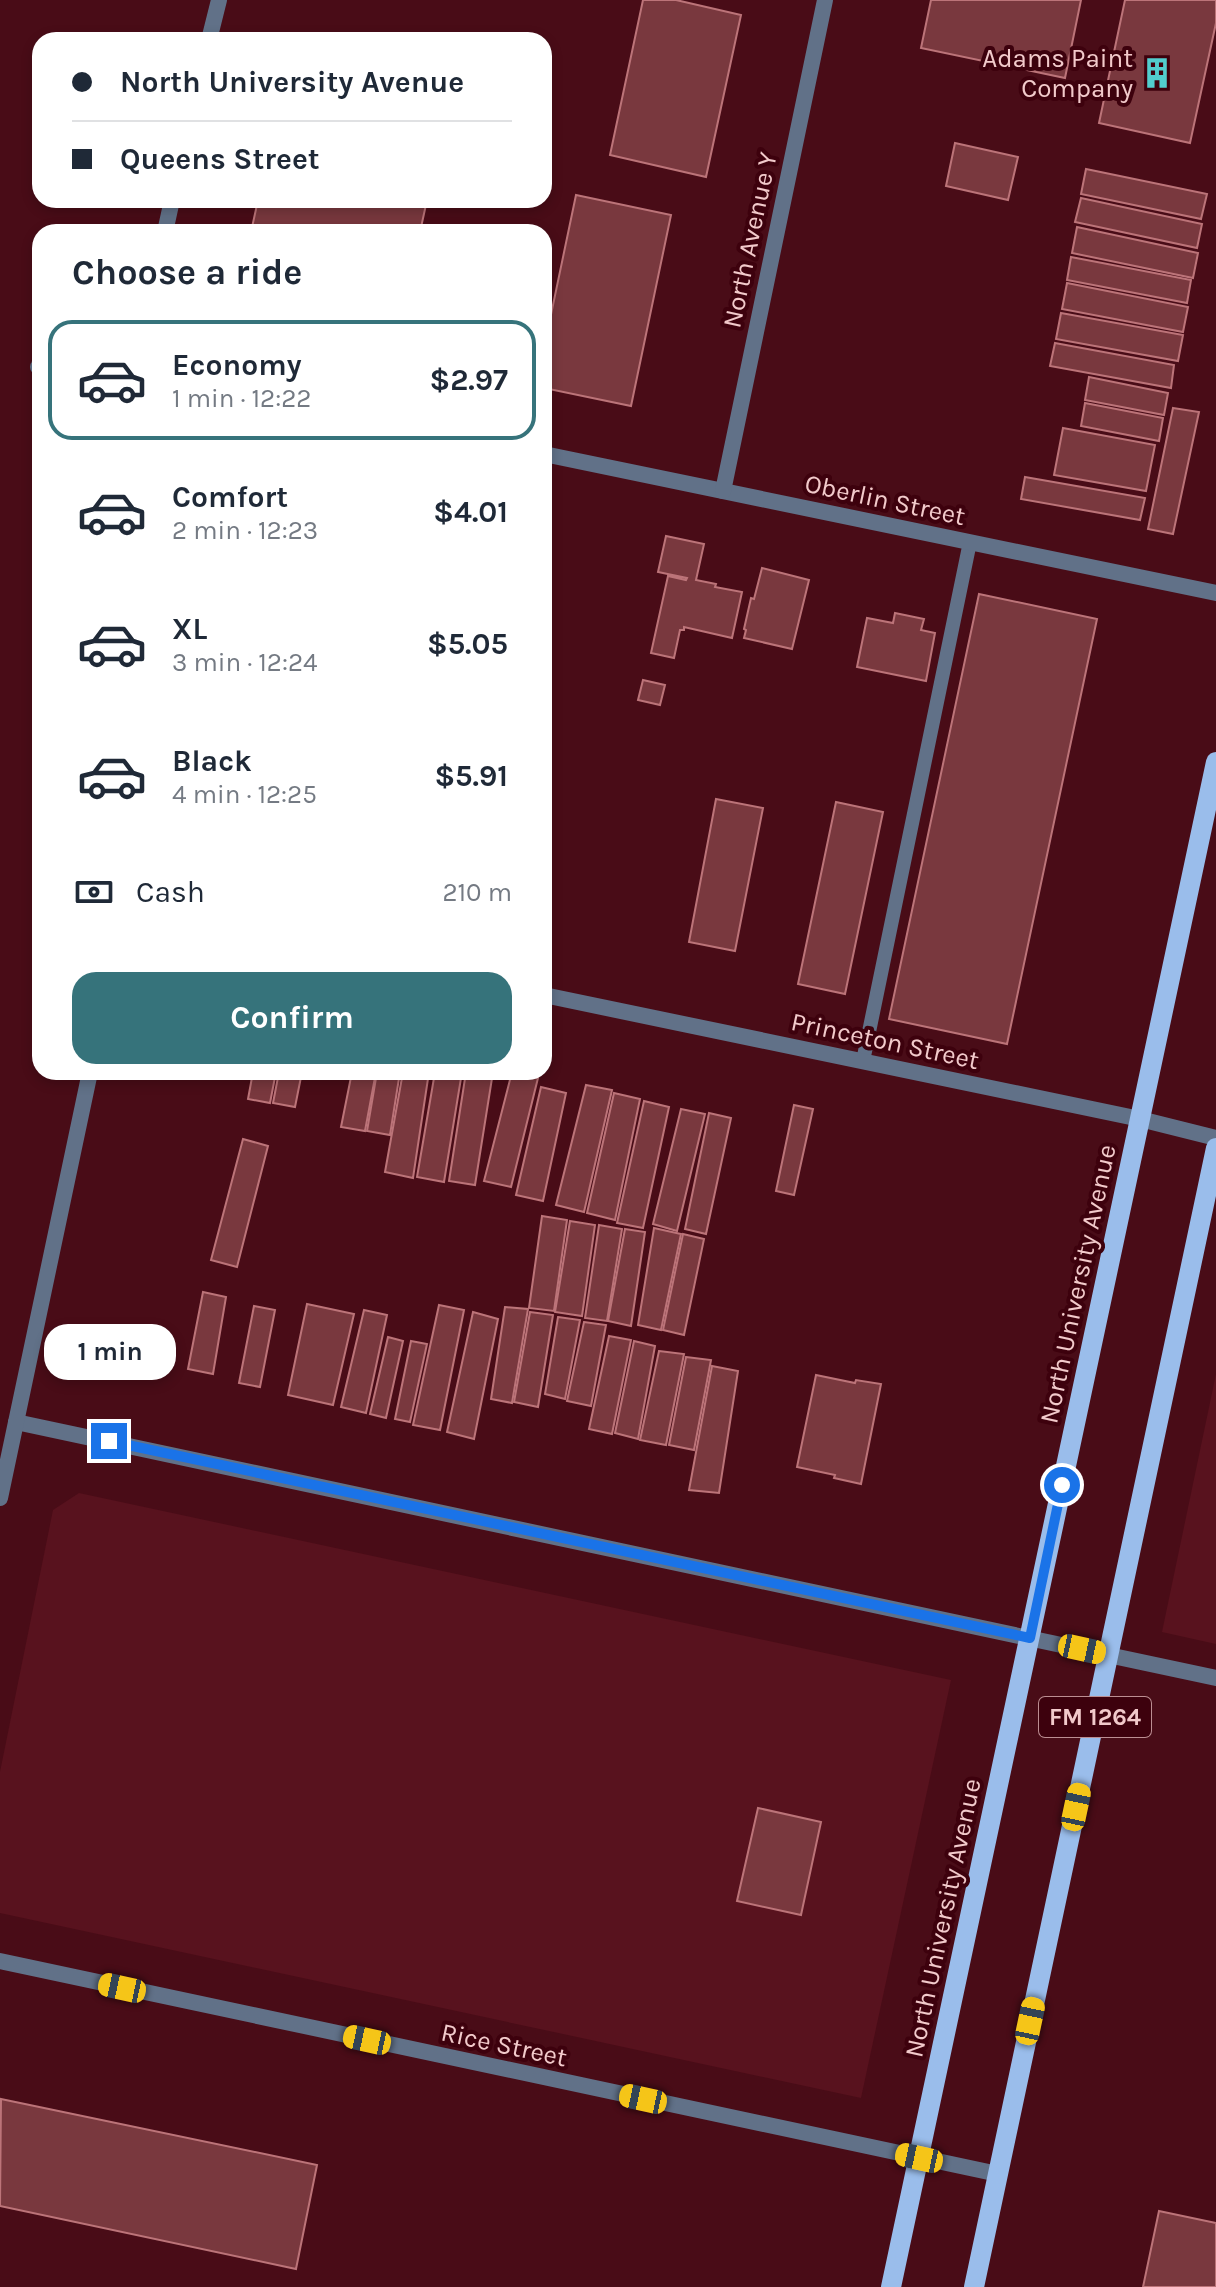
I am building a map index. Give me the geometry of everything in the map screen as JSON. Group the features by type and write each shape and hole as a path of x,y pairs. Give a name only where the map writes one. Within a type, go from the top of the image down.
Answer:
{"main road":[{"name":"North University Avenue","path":"891,2287 1216,762"},
{"name":"FM 1264","path":"974,2287 1216,1148"}],"street":[{"path":"211,32 219,0"},
{"name":"North Avenue Y","path":"723,491 825,0"},
{"name":"Oberlin Street","path":"552,456 1216,593"},
{"name":"Princeton Street","path":"552,997 1140,1119 1216,1138"},
{"path":"0,1498 88,1080"},
{"path":"16,1422 1216,1678"},
{"name":"Rice Street","path":"0,1961 998,2174"}],"lane":[{"path":"863,1061 970,542"}],"shaded area":[{"path":"1216,1374 1216,1644 1162,1632"},
{"path":"79,1493 951,1680 861,2098 0,1913 0,1772 53,1510"}],"building":[{"path":"643,0 676,0 741,15 706,177 610,155"},
{"path":"931,0 1081,0 1065,78 921,48"},
{"name":"Adams Paint Company","path":"1125,0 1216,0 1216,23 1190,143 1099,123"},
{"path":"955,143 1018,157 1008,200 946,186"},
{"path":"1086,169 1207,194 1201,219 1081,194"},
{"path":"576,195 671,215 631,406 552,390 552,310"},
{"path":"1081,198 1202,224 1197,248 1075,222"},
{"path":"256,208 425,208 422,224 253,224"},
{"path":"1077,227 1198,253 1193,278 1072,253"},
{"path":"1071,257 1191,280 1187,303 1067,280"},
{"path":"1067,283 1188,307 1183,332 1062,309"},
{"path":"1061,313 1183,335 1178,361 1056,339"},
{"path":"1055,343 1174,365 1171,388 1050,366"},
{"path":"1089,377 1168,393 1164,415 1085,400"},
{"path":"1085,403 1163,418 1159,441 1081,426"},
{"path":"1173,408 1199,412 1173,534 1148,529"},
{"path":"1063,428 1155,445 1146,491 1054,475"},
{"path":"1025,477 1145,498 1140,520 1021,499"},
{"path":"666,536 704,544 696,580 742,592 732,638 684,627 680,630 674,658 651,653 668,576 687,578 658,572"},
{"path":"762,568 809,580 792,649 744,638 751,598 754,599"},
{"path":"979,594 1097,619 1007,1044 889,1019"},
{"path":"895,613 924,619 921,630 935,633 926,681 857,667 867,618 893,623"},
{"path":"643,680 665,685 660,705 638,700"},
{"path":"716,799 763,808 735,951 689,942"},
{"path":"836,802 883,812 845,994 798,984"},
{"path":"252,1080 274,1080 270,1103 248,1099"},
{"path":"277,1080 300,1080 295,1107 273,1103"},
{"path":"350,1080 375,1080 365,1131 341,1127"},
{"path":"376,1080 399,1080 390,1135 367,1131"},
{"path":"402,1080 428,1080 413,1178 385,1172"},
{"path":"434,1080 461,1080 444,1182 417,1177"},
{"path":"465,1080 492,1080 475,1185 449,1181"},
{"path":"510,1080 538,1080 511,1187 484,1181"},
{"path":"586,1085 612,1090 584,1212 556,1205"},
{"path":"541,1087 566,1093 543,1201 516,1195"},
{"path":"614,1093 640,1099 615,1220 587,1213"},
{"path":"644,1101 669,1107 643,1228 617,1223"},
{"path":"794,1105 813,1109 794,1195 776,1191"},
{"path":"681,1109 705,1114 677,1231 653,1224"},
{"path":"709,1113 731,1118 706,1234 685,1229"},
{"path":"243,1139 268,1146 237,1267 211,1260"},
{"path":"542,1216 567,1220 554,1311 529,1308"},
{"path":"570,1221 595,1225 582,1316 555,1312"},
{"path":"599,1225 622,1229 607,1321 585,1318"},
{"path":"654,1228 681,1234 661,1330 638,1325"},
{"path":"625,1229 645,1232 631,1326 608,1321"},
{"path":"683,1234 704,1239 684,1335 663,1330"},
{"path":"203,1292 226,1297 213,1374 188,1369"},
{"path":"307,1304 354,1314 333,1405 288,1395"},
{"path":"439,1305 464,1310 440,1430 413,1425"},
{"path":"254,1306 275,1310 260,1387 239,1383"},
{"path":"505,1307 528,1309 512,1403 491,1399"},
{"path":"364,1310 387,1315 366,1413 341,1407"},
{"path":"473,1312 498,1319 474,1439 447,1432"},
{"path":"530,1312 553,1315 538,1407 514,1402"},
{"path":"558,1317 580,1320 565,1399 545,1394"},
{"path":"584,1322 606,1325 591,1406 567,1401"},
{"path":"609,1336 631,1340 612,1434 589,1429"},
{"path":"388,1337 403,1341 386,1418 370,1414"},
{"path":"411,1341 427,1344 410,1422 395,1419"},
{"path":"634,1341 655,1346 638,1439 615,1433"},
{"path":"659,1351 684,1354 666,1445 640,1440"},
{"path":"686,1357 711,1360 694,1450 669,1445"},
{"path":"712,1366 738,1371 719,1493 689,1490"},
{"path":"816,1375 855,1383 856,1380 881,1384 861,1484 797,1467"},
{"path":"758,1808 821,1822 801,1915 737,1901"},
{"path":"1,2099 317,2165 296,2269 0,2206"},
{"path":"1159,2211 1216,2223 1216,2287 1143,2287"}],"place":[{"name":"Adams Paint Company","path":"1157,73"}],"route":[{"path":"109,1441 1030,1638 1062,1485"}]}
